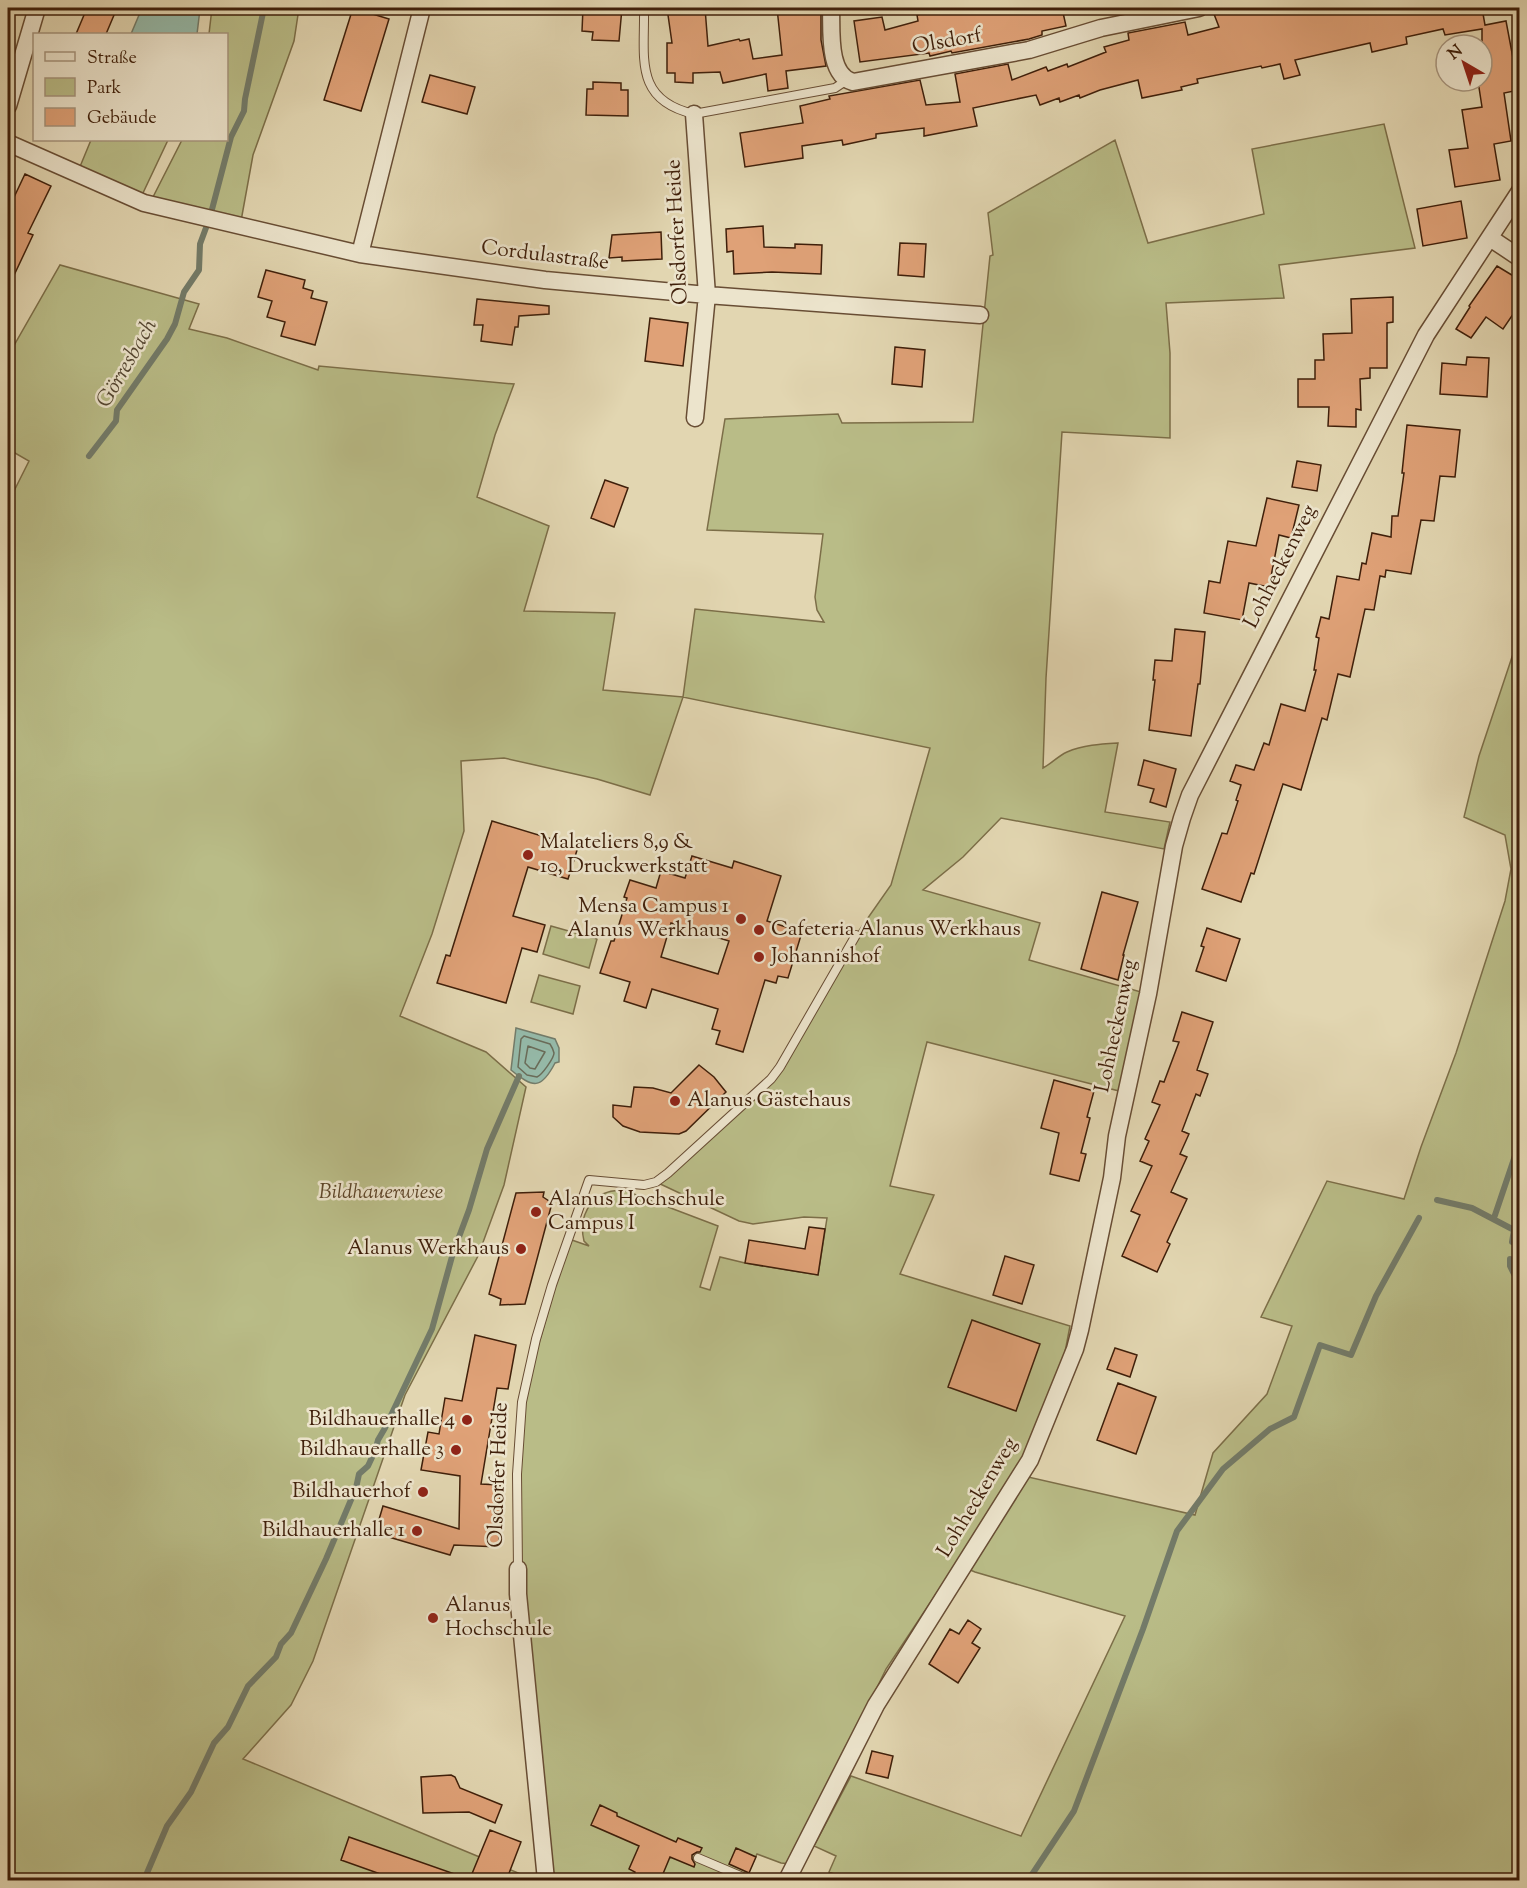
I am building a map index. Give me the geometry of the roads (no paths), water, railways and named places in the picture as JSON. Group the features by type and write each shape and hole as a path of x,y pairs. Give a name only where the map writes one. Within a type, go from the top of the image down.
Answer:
{"street":[{"path":"8,106 37,8"},
{"path":"360,254 422,8"},
{"path":"831,8 835,63 847,80"},
{"name":"Olsdorf","path":"847,80 860,81 1029,50 1101,28 1199,8"},
{"name":"Olsdorfer Heide","path":"695,418 707,295 700,113"},
{"name":"Cordulastraße","path":"8,143 144,203 360,254 545,280 707,295 980,315"},
{"name":"Lohheckenweg","path":"787,1881 876,1704 1030,1460 1068,1367 1080,1330 1112,1178 1117,1136 1148,994 1174,846 1186,807 1205,764 1409,365 1434,321 1520,191"},
{"path":"1490,238 1520,258"},
{"name":"Olsdorfer Heide","path":"518,1569 518,1594 546,1881"}],"lane":[{"path":"644,8 644,70 659,98 670,106 700,113 835,88 847,80"},
{"name":"Olsdorfer Heide","path":"518,1569 517,1473 522,1402 536,1339 589,1180 644,1185 656,1182 760,1090 780,1067 856,935"},
{"path":"698,1858 750,1881"}],"water":[{"path":"142,8 200,9 197,33 131,33"},
{"path":"516,1028 555,1039 559,1048 559,1062 555,1063 541,1082 531,1083 511,1070"}],"waterway":[{"name":"Görresbach","path":"89,456 116,421 117,410 167,339 175,324 184,292 199,270 200,244 210,217 231,137 244,111 264,8"},
{"path":"144,1880 167,1826 191,1792 214,1743 228,1727 248,1686 276,1657 281,1644 291,1633 326,1559 356,1488 359,1474 368,1466 378,1440 432,1329 453,1253 469,1210 487,1149 519,1076"},
{"path":"1494,1218 1520,1141"},
{"path":"1437,1200 1472,1208 1514,1230 1512,1242"},
{"path":"1030,1880 1074,1811 1143,1629 1177,1531 1223,1469 1270,1429 1294,1417 1320,1345 1351,1355 1376,1296 1419,1218"},
{"path":"1510,1259 1510,1266 1520,1286"}],"place":[{"name":"Malateliers 8,9 & 10, Druckwerkstatt","path":"528,855"},
{"name":"Mensa Campus 1 Alanus Werkhaus","path":"741,919"},
{"name":"Cafeteria Alanus Werkhaus","path":"759,930"},
{"name":"Johannishof","path":"759,957"},
{"name":"Alanus Gästehaus","path":"675,1101"},
{"name":"Alanus Hochschule Campus I","path":"536,1212"},
{"name":"Alanus Werkhaus","path":"521,1249"},
{"name":"Bildhauerhalle 4","path":"467,1420"},
{"name":"Bildhauerhalle 3","path":"456,1450"},
{"name":"Bildhauerhof","path":"423,1492"},
{"name":"Bildhauerhalle 1","path":"417,1531"},
{"name":"Alanus Hochschule","path":"433,1618"}],"park label":[{"name":"Bildhauerwiese","path":"381,1193"}]}
